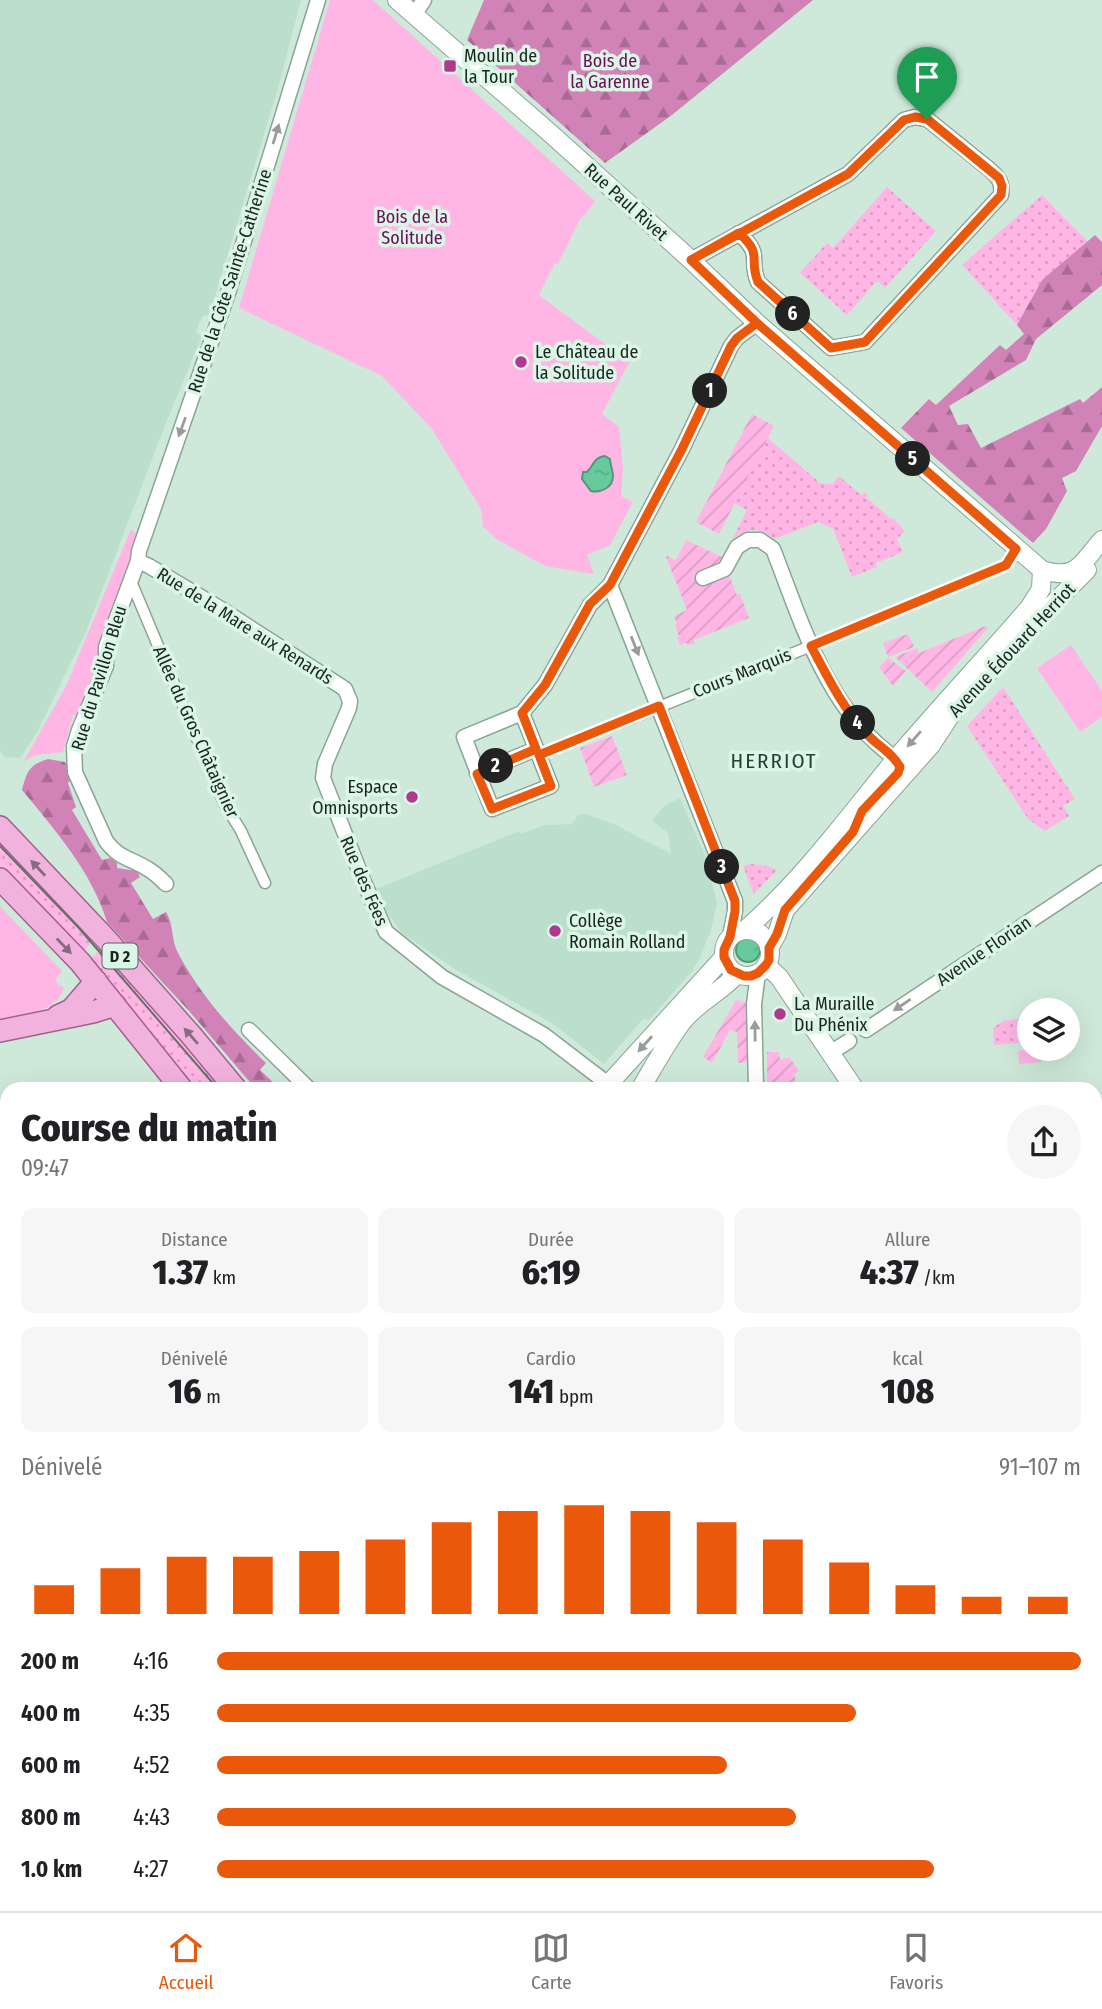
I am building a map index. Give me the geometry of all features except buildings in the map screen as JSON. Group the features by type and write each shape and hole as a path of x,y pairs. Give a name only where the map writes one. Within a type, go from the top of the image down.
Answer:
{"main road":[{"name":"D 2","path":"0,827 105,938 230,1082"},
{"name":"D 2","path":"0,879 80,962 176,1082"},
{"path":"50,1020 71,1010 96,981"},
{"path":"0,1031 115,1005"}],"street":[{"name":"Rue de la Côte Sainte-Catherine","path":"139,556 228,293 318,0"},
{"name":"Rue Paul Rivet","path":"397,0 419,7 550,133 757,323 1042,570"},
{"path":"691,260 739,233 848,174 904,120 915,117 927,119 989,169 999,178 1002,186 1001,195 865,342 831,348 758,282 754,272 756,254 751,244 739,233"},
{"path":"522,713 551,786 492,809 464,737 522,713 545,685 590,604 610,585 682,449 731,346 757,323"},
{"path":"703,578 725,569 737,547 748,540 761,540 772,549 811,646 837,695 866,734 896,759"},
{"name":"Avenue Édouard Herriot","path":"765,962 785,910 931,746 954,710 1032,625 1092,569 1102,540"},
{"name":"Cours Marquis","path":"538,752 811,646 1006,565 1016,549"},
{"name":"Rue du Pavillon Bleu","path":"139,556 106,647 106,666 74,746 75,772 113,851 148,869 166,884"},
{"name":"Rue de la Mare aux Renards","path":"139,556 340,685 348,694"},
{"path":"1042,570 1064,574 1092,569"},
{"name":"Avenue Édouard Herriot","path":"737,934 764,913 833,836 896,759 1029,608 1041,589 1042,570"},
{"name":"Allée du Gros Châtaignier","path":"130,579 224,803 241,831 265,883"},
{"path":"610,585 735,901 737,934"},
{"name":"Rue des Fées","path":"348,694 349,708 325,764 323,778 386,932 442,976 544,1035 601,1082"},
{"path":"477,774 538,752"},
{"name":"Avenue Édouard Herriot","path":"853,832 862,811 898,773 900,767 896,759"},
{"name":"Avenue Florian","path":"866,1030 1102,873"},
{"path":"756,1082 754,1004 765,962 767,941 758,933 737,934 726,943 726,964 737,974 744,976 765,962"},
{"path":"610,1082 724,957"},
{"path":"765,962 779,976 850,1082"},
{"path":"645,1082 683,1021 707,998 727,986 737,974"},
{"path":"249,1030 302,1082"},
{"path":"830,1053 849,1041"}],"shaded area":[{"path":"0,0 301,0 279,85 209,316 203,315 196,333 202,336 86,632 37,732 20,758 5,757 0,750"},
{"name":"Collège Romain Rolland","path":"680,798 716,881 712,883 717,903 711,930 693,970 649,1020 643,1019 604,1064 552,1023 453,968 402,933 383,907 376,889 519,831 521,834 545,825 572,824 578,815 586,814 614,824 671,854 668,833 652,821 664,806"}],"green space":[{"name":"Bois de la Solitude","path":"330,0 373,0 595,201 580,219 539,295 613,350 631,359 602,414 619,427 623,468 621,496 633,502 610,545 587,555 594,574 545,566 496,539 483,528 481,509 432,429 382,376 239,308"},
{"name":"Bois de la Garenne","path":"484,0 813,0 672,115 605,163 467,40"},
{"path":"887,187 936,231 885,288 877,281 847,315 800,273 827,243 833,248"},
{"path":"1042,195 1089,243 1042,280 1017,325 962,265"},
{"path":"1095,235 1102,242 1102,285 1036,339 1026,360 949,406 958,425 968,424 981,448 1080,399 1083,403 1102,387 1102,426 1076,471 1062,478 1067,491 1046,529 1033,543 901,428 929,399 936,405 1000,345 1006,350 1024,334 1017,325 1042,280"},
{"path":"752,414 774,426 719,534 696,522"},
{"path":"768,438 820,483 832,484 839,476 861,495 865,492 868,495 866,497 905,531 897,539 903,552 852,577 833,529 818,522 775,539 753,530 732,540 747,510 734,503"},
{"path":"131,529 138,536 132,563 100,642 99,664 78,716 73,715 63,752 37,755 24,761 67,684"},
{"path":"686,540 722,557 749,618 694,640 695,644 680,645 674,616 687,610 666,557 676,560"},
{"path":"985,626 988,628 932,692 895,657 917,648 919,653"},
{"path":"908,634 914,647 888,657 883,643"},
{"path":"1071,645 1102,691 1102,717 1080,732 1037,668"},
{"path":"888,658 906,671 893,686 879,667"},
{"path":"1003,687 1075,799 1063,806 1069,816 1045,831 1028,819 967,726"},
{"path":"612,736 627,775 594,787 580,748"},
{"path":"48,759 65,762 72,778 68,783 76,807 72,810 102,860 110,858 117,863 117,868 137,871 140,877 131,883 153,919 166,912 176,948 187,969 218,1011 266,1063 260,1070 273,1082 250,1082 107,922 82,869 22,790 30,770"},
{"path":"0,837 98,937 79,955 0,867"},
{"path":"751,864 777,870 754,894 743,866"},
{"path":"0,906 62,971 56,979 57,984 64,988 54,1003 46,1008 28,1015 0,1019"},
{"path":"105,945 225,1082 186,1082 94,969 86,963"},
{"path":"736,1000 748,1003 749,1062 738,1063 737,1032 730,1030 712,1063 703,1057"},
{"path":"1017,1019 1017,1043 994,1045 993,1028 1003,1021"},
{"path":"767,1052 779,1052 780,1059 790,1058 799,1071 794,1075 796,1082 767,1082"},
{"path":"1019,1061 1042,1061 1042,1062 1019,1064"}],"water":[{"path":"605,456 610,459 613,474 611,484 605,489 591,491 582,479 583,472 587,472 596,460"},
{"path":"748,938 756,942 760,950 756,958 748,962 740,958 736,950 740,942"}],"tram line":[{"path":"0,846 78,927 212,1082"}],"place":[{"name":"Moulin de la Tour","path":"450,66"},
{"name":"Le Château de la Solitude","path":"521,362"},
{"name":"Espace Omnisports","path":"412,797"},
{"name":"Collège Romain Rolland","path":"555,931"},
{"name":"La Muraille Du Phénix","path":"780,1014"}],"district":[{"name":"HERRIOT","path":"774,761"}],"route":[{"path":"927,119 915,117 904,120 848,174 691,260 757,323 731,346 682,449 610,585 590,604 545,685 522,713 536,749 477,774 492,809 551,786 539,755 659,706 735,901 724,957 731,970 744,976 751,976 763,970 769,960 769,948 785,910 853,832 862,811 898,773 900,767 896,759 866,734 837,695 811,646 1006,565 1016,549 757,323 691,260 739,233 751,244 756,254 754,272 758,282 831,348 865,342 1001,195 999,178 927,119"}]}
